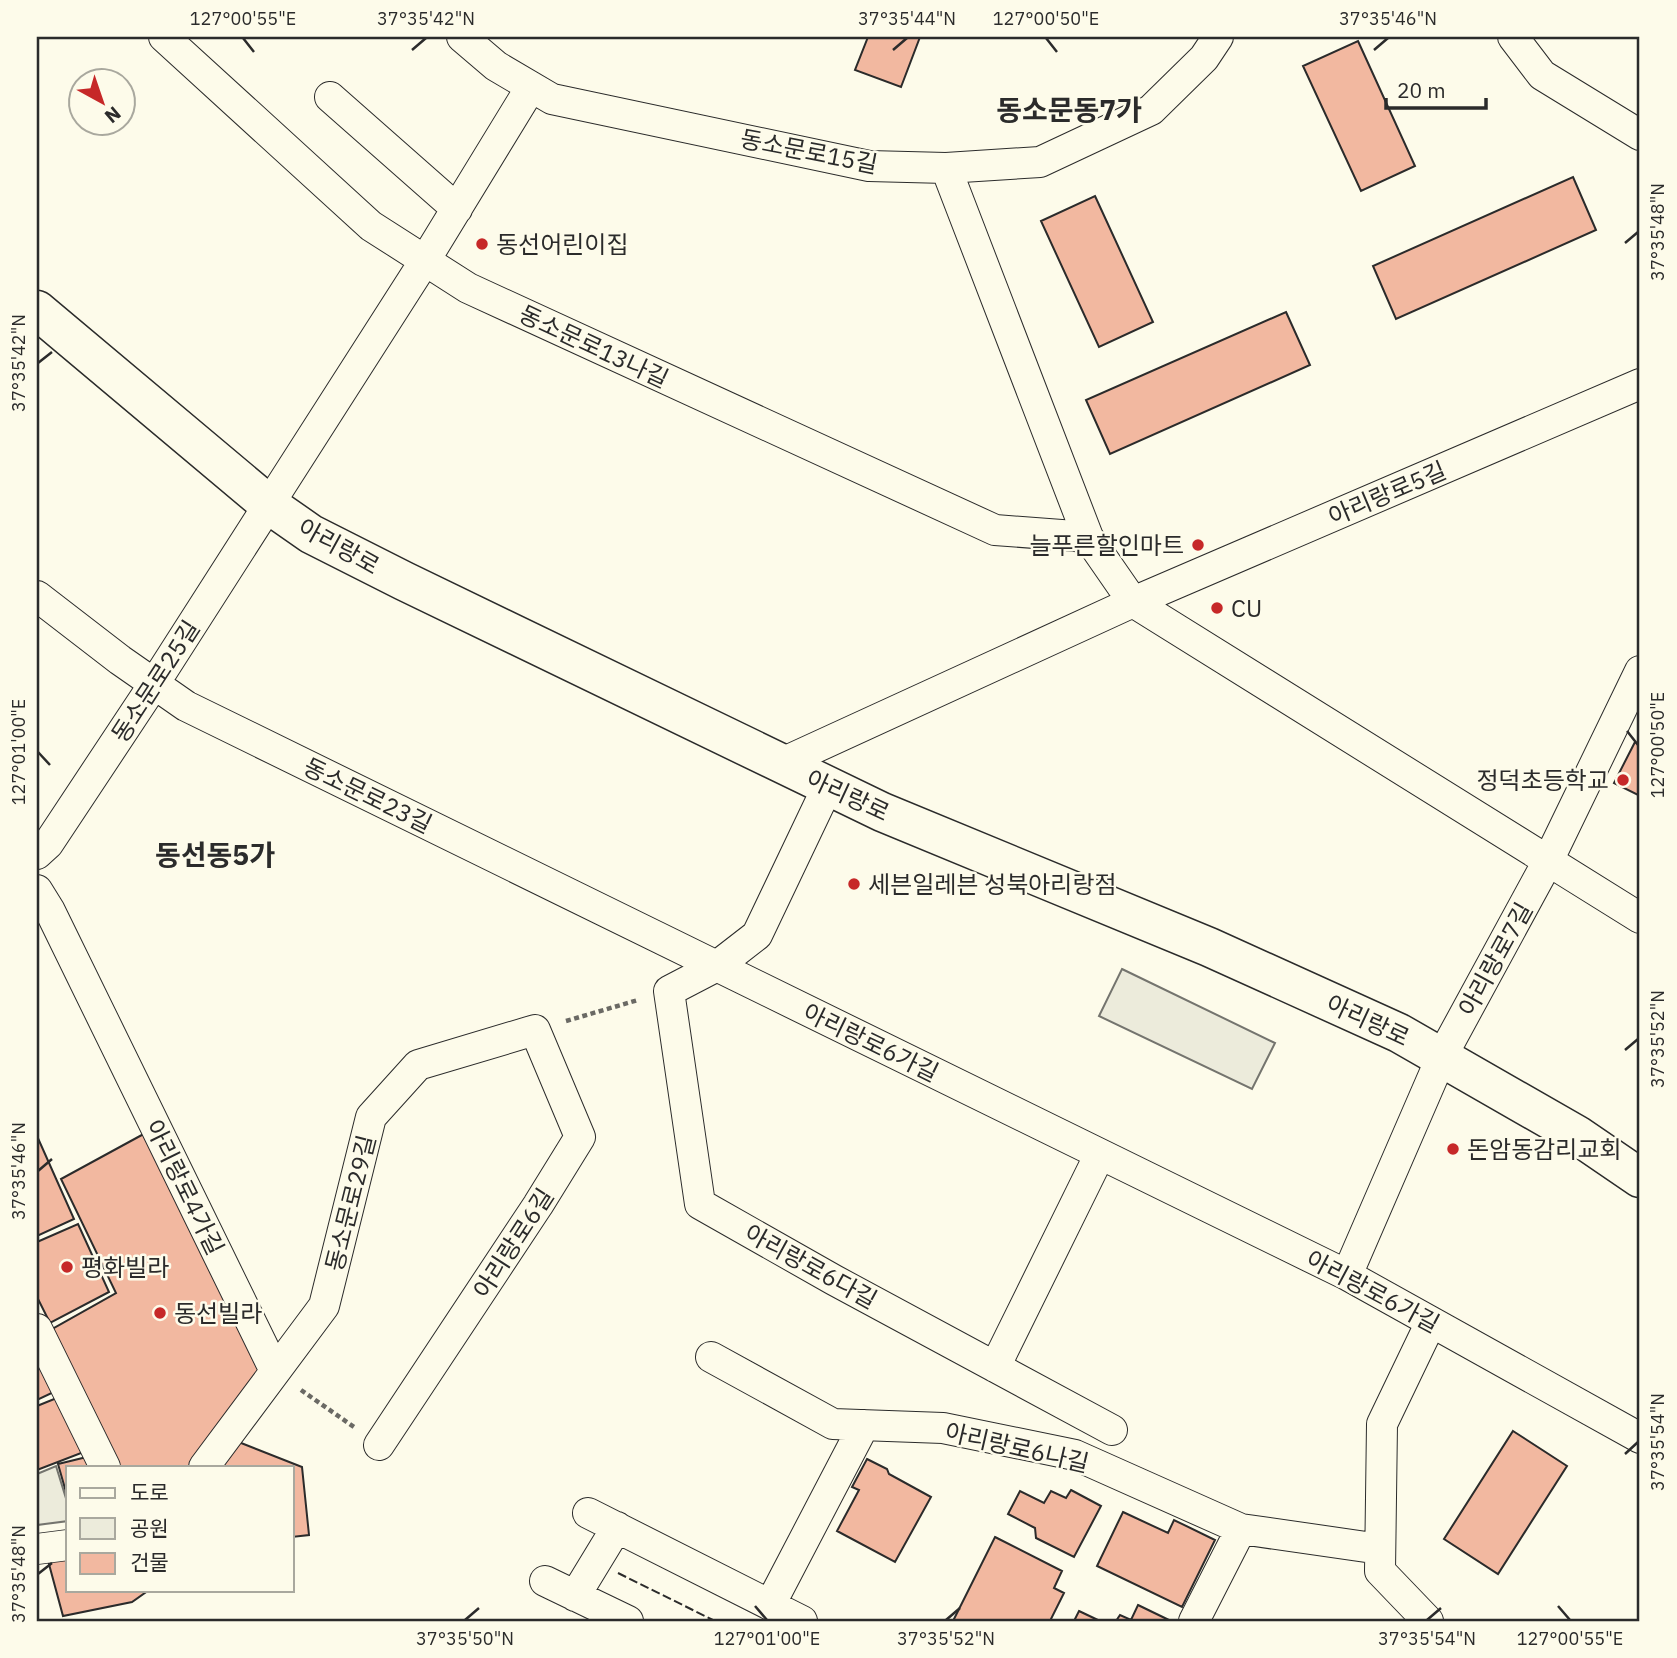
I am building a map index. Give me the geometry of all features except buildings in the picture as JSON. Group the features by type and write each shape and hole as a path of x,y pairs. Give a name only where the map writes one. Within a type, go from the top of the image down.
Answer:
{"main road":[{"name":"아리랑로","path":"37,310 268,504 311,534 882,812 1221,953 1399,1033 1577,1135 1640,1178"}],"street":[{"name":"동소문로13나길","path":"164,37 372,226 468,288 995,530 1088,537"},
{"name":"동소문로15길","path":"463,37 496,66 552,99 869,166 946,168 1040,162 1152,110 1203,58 1218,37"},
{"path":"1513,37 1542,75 1640,135"},
{"path":"268,504 424,262 531,87"},
{"path":"330,97 457,209"},
{"path":"946,168 1088,537 1133,602 1640,918"},
{"name":"아리랑로5길","path":"782,763 1133,602 1640,384"},
{"name":"동소문로25길","path":"37,854 48,844 154,684 268,504"},
{"name":"동소문로23길","path":"37,596 186,706 717,966"},
{"name":"아리랑로7길","path":"1442,1056 1548,861 1640,671"},
{"path":"669,990 717,966 757,935 828,786"},
{"name":"아리랑로4가길","path":"37,890 50,911 275,1371"},
{"name":"아리랑로6가길","path":"717,966 1348,1275 1640,1438"},
{"name":"아리랑로6다길","path":"669,990 700,1204 834,1280 1112,1430"},
{"name":"동소문로29길","path":"205,1466 324,1306 371,1117 418,1065 535,1030"},
{"name":"아리랑로6길","path":"379,1445 580,1137 535,1030"},
{"path":"1348,1275 1442,1056"},
{"path":"995,1367 1100,1154"},
{"path":"1428,1621 1380,1571 1381,1424 1431,1322"},
{"path":"37,1329 105,1466"},
{"name":"아리랑로6나길","path":"711,1357 833,1424 943,1428 1075,1455 1241,1529 1380,1549"},
{"path":"770,1605 864,1425"},
{"path":"588,1513 802,1621"},
{"path":"575,1596 617,1527"},
{"path":"1194,1621 1241,1529"},
{"path":"37,1549 66,1545"},
{"path":"545,1581 628,1621"}],"path":[{"path":"535,1030 669,990"},
{"path":"275,1371 379,1445"}],"green space":[{"path":"1122,969 1275,1043 1252,1089 1099,1016"},
{"path":"56,1466 66,1498 66,1521 37,1525 37,1474"}],"fence":[{"path":"618,1573 715,1621"}],"place":[{"name":"동선어린이집","path":"482,244"},
{"name":"늘푸른할인마트","path":"1198,545"},
{"name":"CU","path":"1217,608"},
{"name":"정덕초등학교","path":"1623,780"},
{"name":"세븐일레븐 성북아리랑점","path":"854,884"},
{"name":"돈암동감리교회","path":"1453,1149"},
{"name":"평화빌라","path":"67,1267"},
{"name":"동선빌라","path":"160,1313"}],"district":[{"name":"동소문동7가","path":"1069,109"},
{"name":"동선동5가","path":"215,854"}]}
